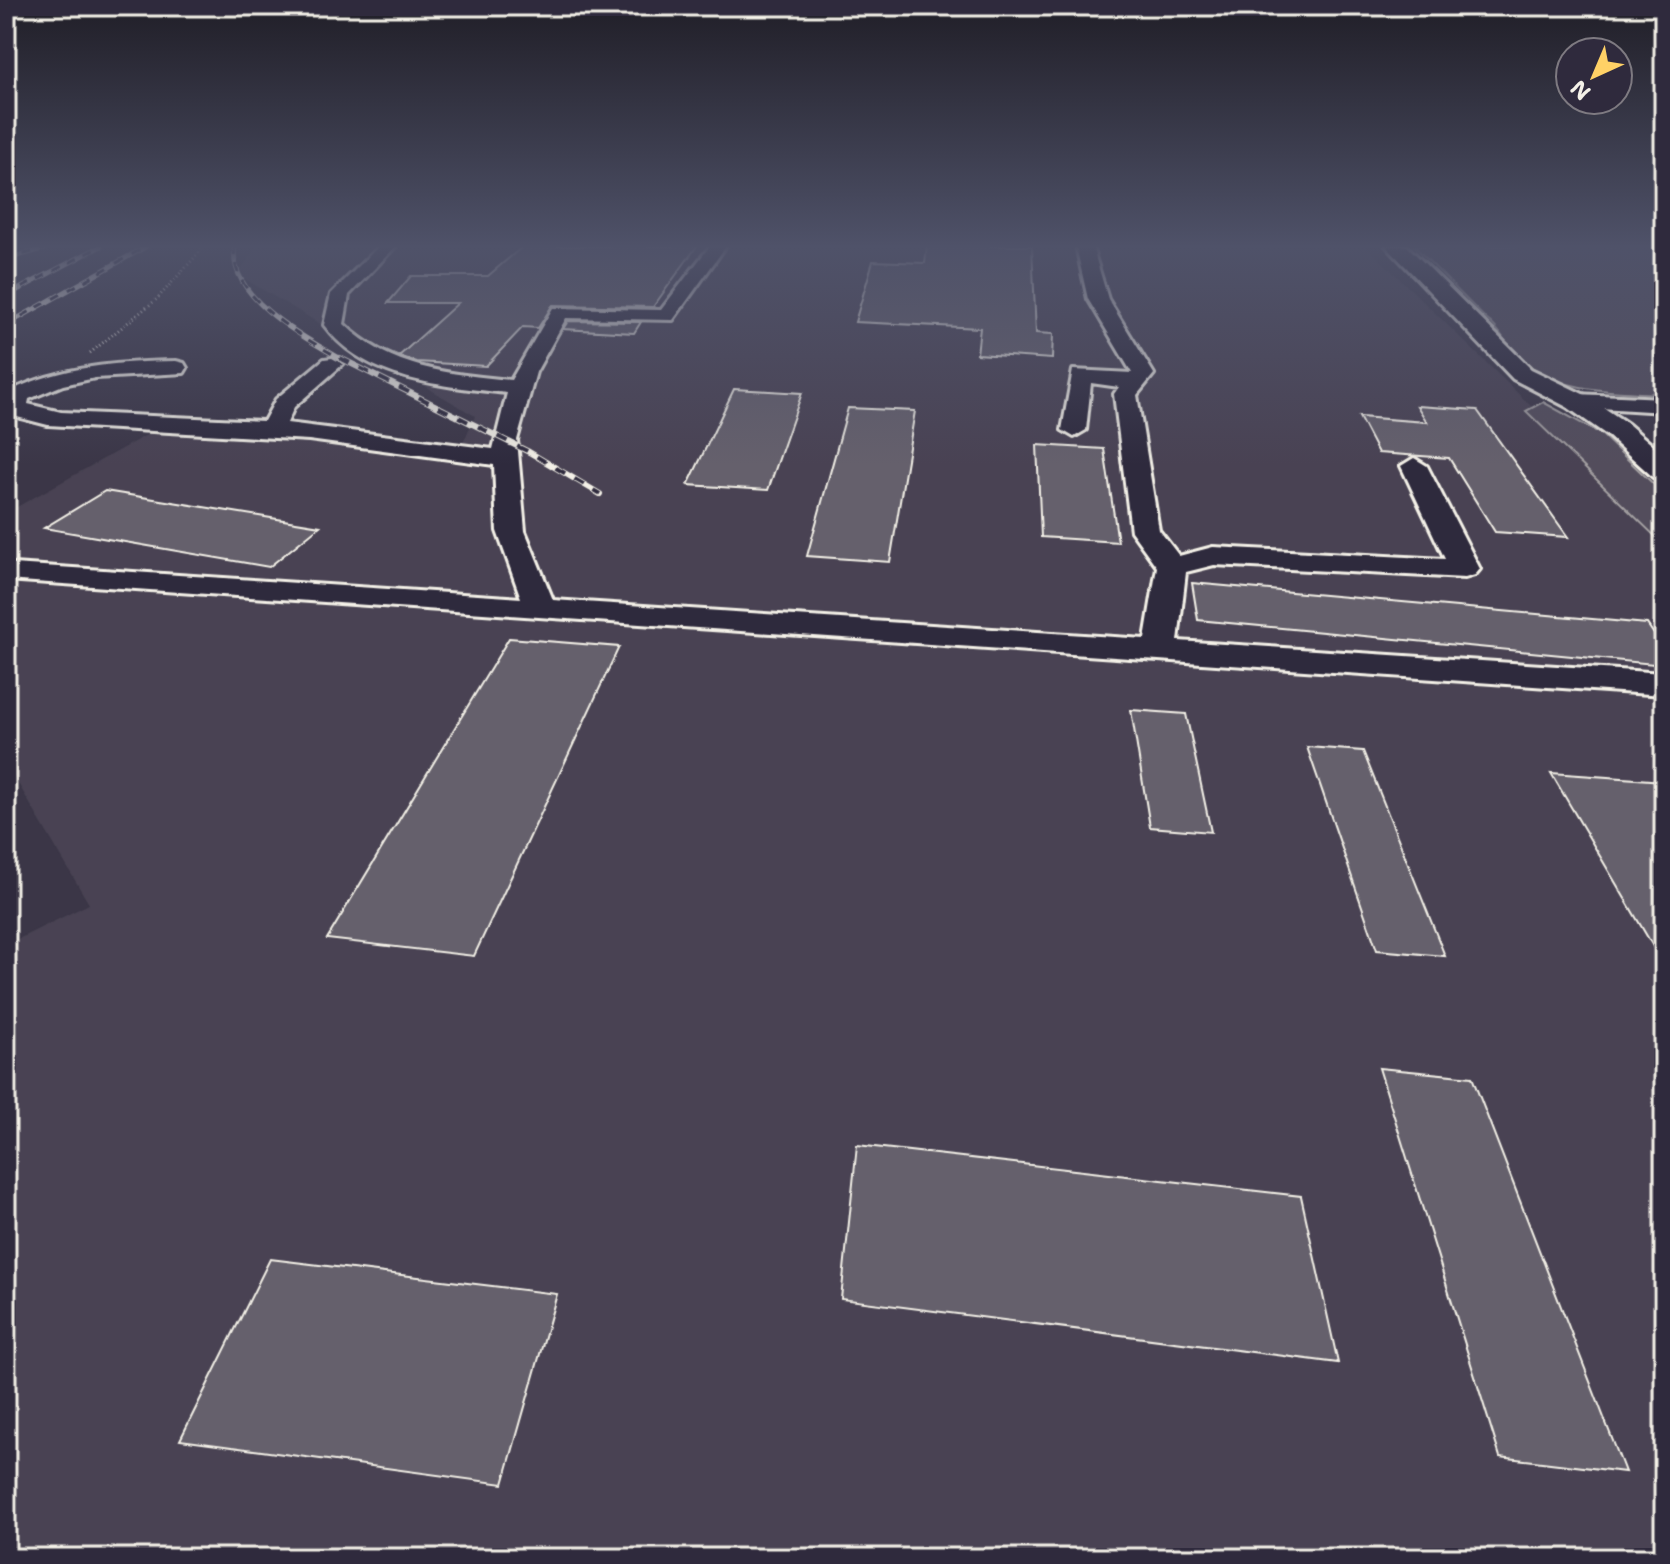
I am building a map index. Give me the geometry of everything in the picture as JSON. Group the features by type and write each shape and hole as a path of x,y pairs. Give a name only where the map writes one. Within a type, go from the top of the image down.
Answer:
{"main road":[{"path":"1468,319 1522,374 1576,401 1618,430 1664,471"}],"street":[{"path":"335,319 334,325 363,352 405,368 468,382 520,388"},
{"path":"541,609 511,531 505,440 525,372 556,319"},
{"path":"1110,319 1143,374 1125,394 1145,531 1172,567 1160,650"},
{"path":"272,429 284,404 332,364"},
{"path":"176,368 121,368 58,378 18,396 16,407 24,413 65,418 272,429 421,443 506,459"},
{"path":"1074,430 1081,375 1136,382"},
{"path":"1576,401 1664,405"},
{"path":"1172,567 1213,556 1465,569 1414,466"},
{"path":"13,573 1664,684"}],"path":[{"path":"58,378 132,319"}],"shaded area":[{"path":"312,319 1441,319 1664,535 1664,1558 6,1558 6,945 89,904 6,763 6,513 166,424 458,454 475,416"},
{"path":"1486,319 1664,319 1664,394 1586,388 1548,377 1517,356"},
{"path":"1543,402 1601,434 1664,494 1664,545 1526,411"}],"building":[{"path":"440,319 544,319 538,328 523,327 486,366 417,362 399,356"},
{"path":"856,319 1035,319 1036,333 1053,334 1052,359 977,354 980,328 855,322"},
{"path":"568,321 641,322 634,333 563,329"},
{"path":"734,389 802,393 768,490 688,485"},
{"path":"1417,406 1477,410 1568,537 1495,532 1449,458 1378,453 1359,417 1427,422"},
{"path":"848,408 915,411 890,562 807,556"},
{"path":"1037,445 1104,449 1118,542 1041,537"},
{"path":"105,491 320,526 269,567 44,528"},
{"path":"1192,583 1647,624 1664,649 1664,665 1198,620"},
{"path":"509,638 619,647 474,956 327,939"},
{"path":"1131,710 1186,714 1211,832 1150,827"},
{"path":"1307,747 1363,751 1445,956 1377,950"},
{"path":"1551,773 1664,781 1664,965"},
{"path":"1379,1068 1472,1077 1625,1472 1500,1457"},
{"path":"857,1145 1301,1196 1338,1363 841,1299"},
{"path":"270,1259 557,1294 503,1484 180,1440"}],"railway":[{"path":"6,325 17,319"},
{"path":"278,319 343,360"},
{"path":"340,358 529,452 600,494"}]}
